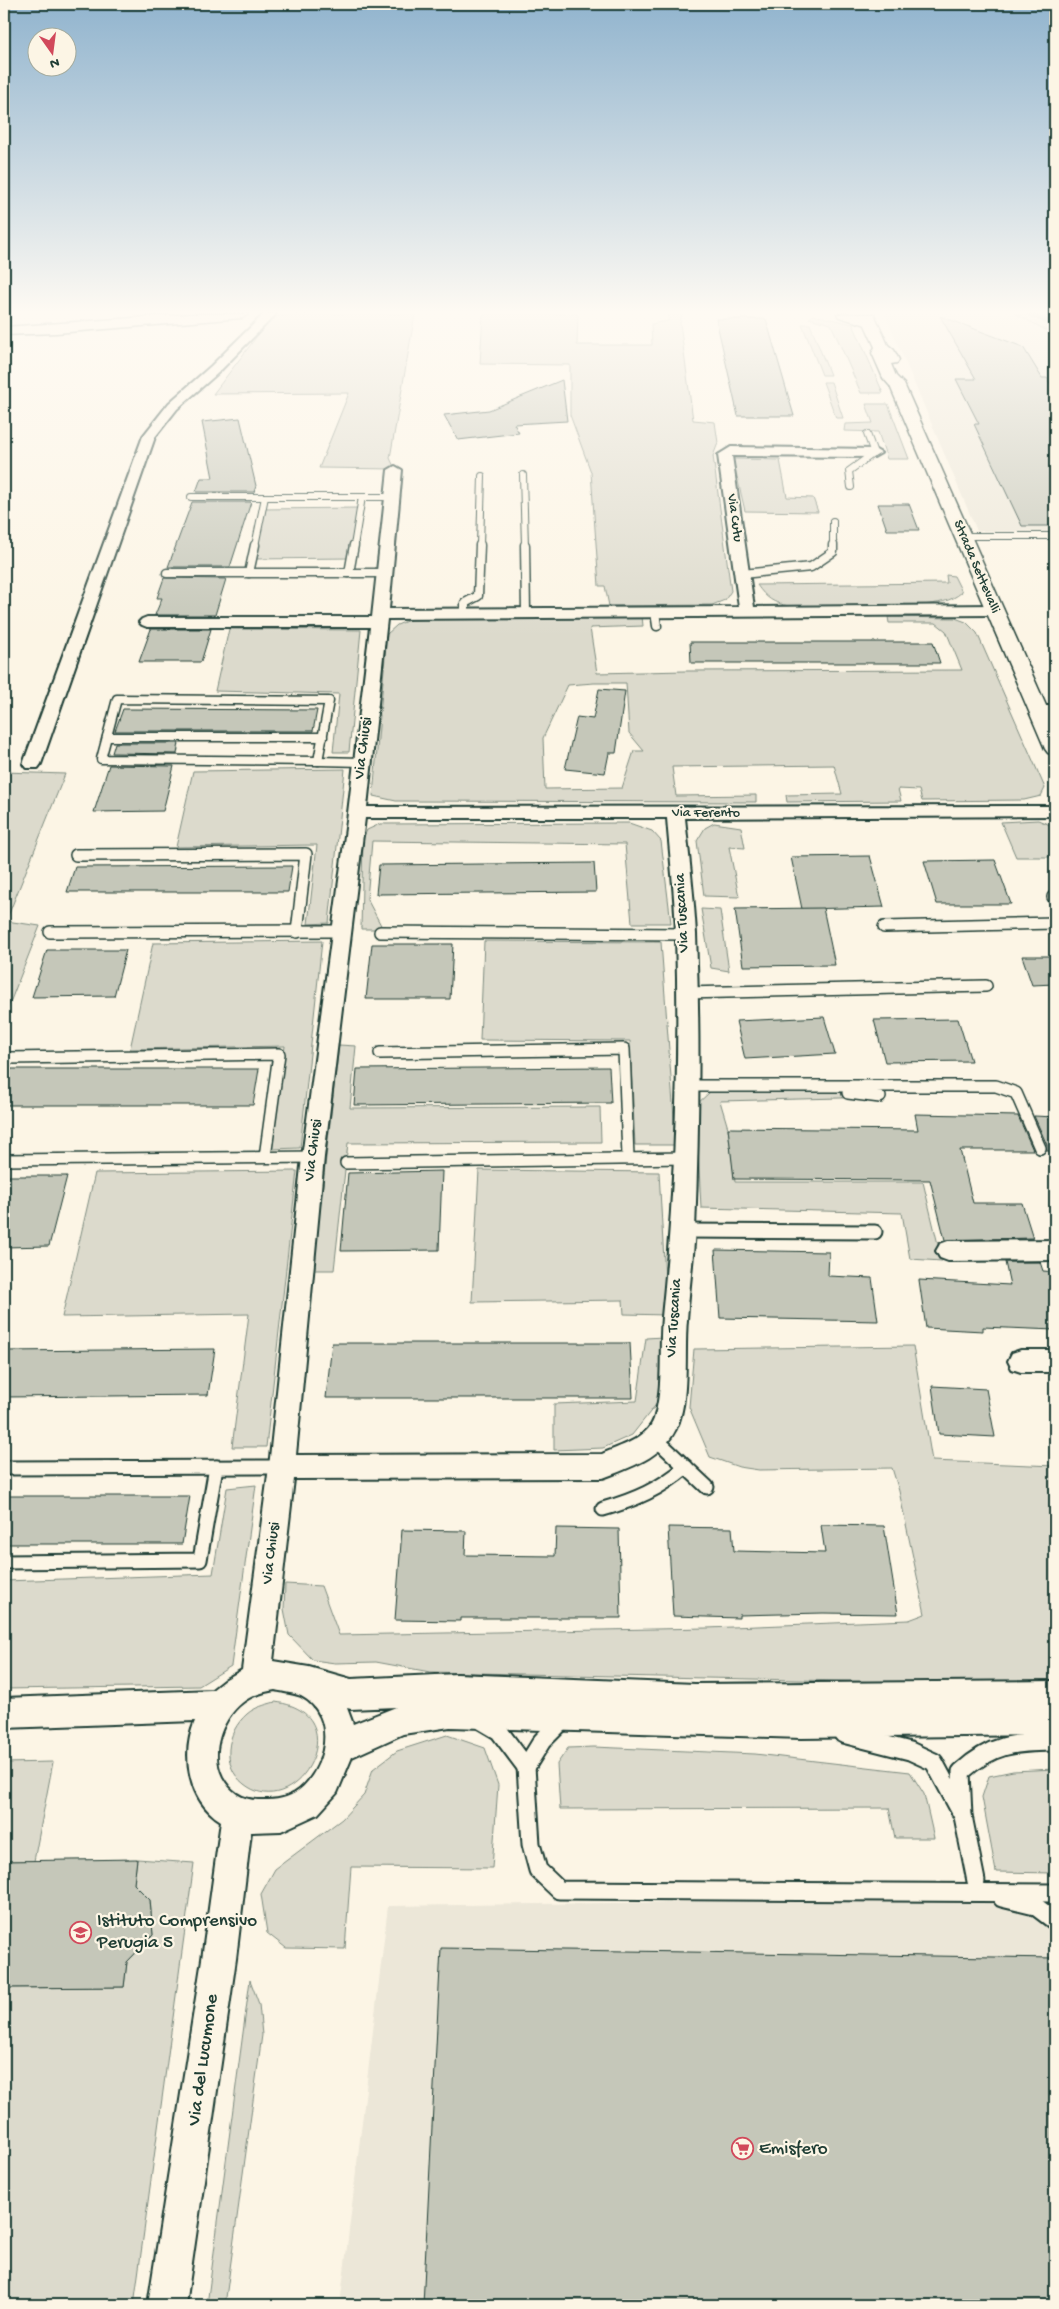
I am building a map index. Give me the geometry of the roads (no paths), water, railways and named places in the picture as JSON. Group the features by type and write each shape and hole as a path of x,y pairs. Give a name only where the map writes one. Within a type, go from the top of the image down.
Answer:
{"main road":[{"name":"Strada Settevalli","path":"914,422 995,610 1047,711 1055,749"}],"street":[{"path":"32,764 149,436 160,422"},
{"name":"Via Cutu","path":"747,610 725,456 731,451 874,453"},
{"name":"Via Chiusi","path":"256,1679 282,1467 313,1157 386,573 395,470"},
{"path":"146,622 380,618 465,613 526,613 656,619 747,610 995,610"},
{"name":"Via Ferento","path":"357,813 1055,811"},
{"name":"Via Tuscania","path":"656,1439 666,1423 671,1394 674,1323 683,1231 686,1158 686,934 676,813"},
{"path":"948,1250 1055,1250"},
{"path":"1020,1361 1055,1362"},
{"path":"282,1467 603,1466 640,1450 656,1439"},
{"path":"309,1682 324,1693 335,1709 340,1727 340,1747 334,1769 322,1789 304,1806 282,1815 260,1818 238,1814 221,1802 209,1786 202,1766 202,1745 208,1724 219,1705 236,1689 256,1679 275,1675 293,1676 351,1694 457,1689 695,1699 1055,1696"},
{"path":"4,1713 219,1705"},
{"path":"340,1747 365,1734 403,1719 450,1712 800,1723 1055,1720"},
{"name":"Via del Lucumone","path":"167,2305 218,1968 238,1814"}],"lane":[{"path":"851,487 849,471 874,453 867,434"},
{"path":"465,613 465,603 478,596 482,476"},
{"path":"522,476 526,613"},
{"path":"191,497 393,497"},
{"path":"249,573 265,497"},
{"path":"349,573 362,497"},
{"path":"742,574 811,567 833,552 833,521"},
{"path":"964,536 1055,536"},
{"path":"167,572 386,573"},
{"path":"318,762 329,700 117,699 101,759 318,762 363,762"},
{"path":"107,737 323,737"},
{"path":"76,855 306,854 297,932"},
{"path":"884,927 1055,924"},
{"path":"50,932 342,931"},
{"path":"380,932 686,934"},
{"path":"685,993 986,986"},
{"path":"380,1053 624,1049 628,1158"},
{"path":"10,1058 279,1054 265,1157"},
{"path":"686,1086 996,1086 1016,1093 1040,1148"},
{"path":"797,1086 880,1097"},
{"path":"4,1160 313,1157"},
{"path":"346,1163 686,1158"},
{"path":"683,1231 875,1232"},
{"path":"656,1439 707,1487"},
{"path":"4,1562 200,1560 216,1467"},
{"path":"4,1468 282,1467"},
{"path":"603,1509 647,1497 668,1483 686,1467"},
{"path":"470,1713 499,1731 526,1767 531,1844 538,1870 559,1890 1055,1893"},
{"path":"526,1767 542,1741 566,1717"},
{"path":"800,1723 910,1751 934,1762 963,1816"},
{"path":"976,1881 963,1816 961,1772 976,1756 1004,1743 1055,1742"},
{"path":"986,1894 1035,1906 1055,1922"}],"place":[{"name":"Istituto Comprensivo Perugia 5","path":"81,1932"},
{"name":"Emisfero","path":"743,2149"}]}
